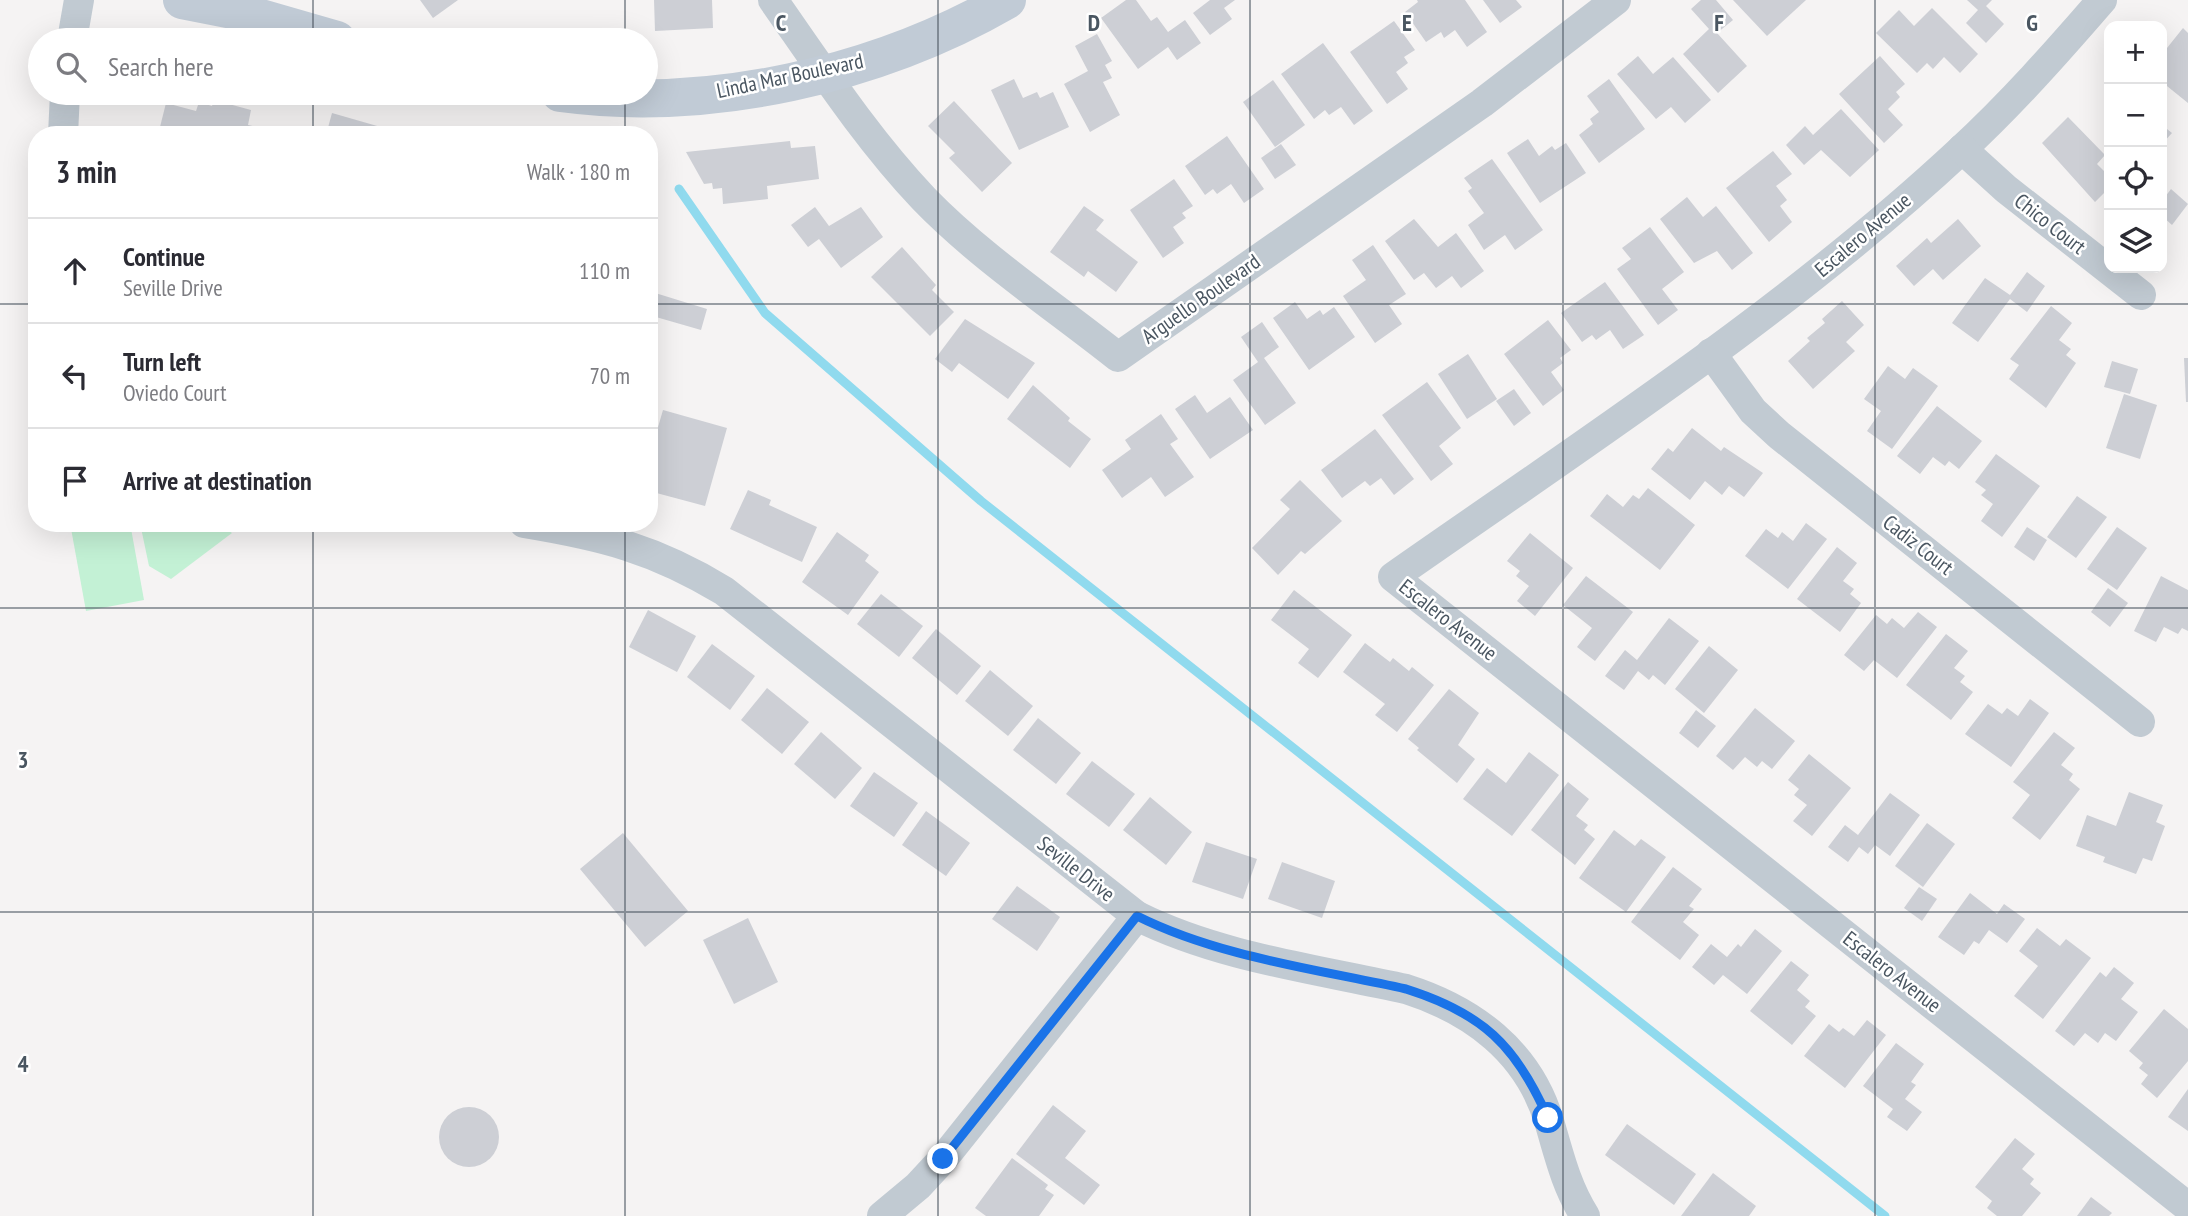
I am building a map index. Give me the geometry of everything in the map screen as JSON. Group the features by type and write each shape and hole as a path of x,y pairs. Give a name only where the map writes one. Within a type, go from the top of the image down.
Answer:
{"street":[{"path":"74,28 79,0"},
{"path":"182,0 233,10 295,28"},
{"path":"773,0 824,73"},
{"name":"Linda Mar Boulevard","path":"658,97 696,95 824,73 916,43 1007,0"},
{"name":"Arguello Boulevard","path":"824,73 924,199 954,227 1118,357 1482,103 1616,0"},
{"name":"Escalero Avenue","path":"2102,0 2025,86 1962,149 1838,257 1711,354 1393,576 2188,1207"},
{"path":"63,126 64,105"},
{"name":"Chico Court","path":"1962,149 2006,189 2141,295"},
{"name":"Cadiz Court","path":"1711,354 1746,402 1779,435 2140,722"},
{"name":"Seville Drive","path":"578,532 636,546 685,567 724,591 1137,916 1169,932 1204,944 1406,989 1437,999 1464,1013 1514,1054 1533,1083 1548,1118 1568,1186 1585,1216"},
{"path":"882,1216 918,1186 943,1159 1137,916"}],"green space":[{"path":"72,532 132,532 144,600 86,611"},
{"path":"142,532 232,533 171,579 149,566"}],"building":[{"path":"420,0 458,0 433,18"},
{"path":"654,0 712,0 713,28 658,31 655,28"},
{"path":"1126,0 1136,0 1151,21 1157,17 1168,32 1185,20 1201,43 1177,60 1168,47 1138,69 1101,18"},
{"path":"1210,0 1235,0 1224,8 1232,19 1210,35 1193,13"},
{"path":"1417,0 1465,0 1487,32 1467,47 1455,30 1444,38 1441,32 1426,42 1405,12 1418,2"},
{"path":"1483,0 1516,0 1522,7 1500,23"},
{"path":"1701,0 1716,0 1733,20 1717,33 1747,66 1718,93 1683,54 1709,29 1691,9"},
{"path":"1733,0 1806,0 1767,36"},
{"path":"1967,0 1992,0 1986,6 2004,24 1986,43 1966,23 1978,10"},
{"path":"1932,8 1978,54 1960,73 1944,57 1933,69 1927,63 1917,73 1876,33 1899,10 1914,26"},
{"path":"1394,21 1415,50 1404,57 1408,63 1396,72 1408,89 1387,104 1350,52"},
{"path":"2183,28 2188,33 2188,103 2167,86 2167,48"},
{"path":"1097,34 1112,61 1105,65 1112,78 1103,82 1120,115 1090,132 1064,84 1088,71 1075,46"},
{"path":"1323,43 1373,111 1354,125 1341,107 1329,115 1325,110 1314,119 1281,74"},
{"path":"1638,56 1653,74 1673,57 1711,100 1685,123 1671,107 1656,119 1617,74"},
{"path":"1880,56 1905,84 1896,92 1900,97 1888,109 1903,125 1884,143 1839,94"},
{"path":"1014,79 1023,98 1037,92 1040,98 1053,92 1069,127 1019,150 991,90"},
{"path":"1609,79 1645,129 1599,163 1579,135 1593,124 1590,119 1599,112 1587,96"},
{"path":"1273,80 1305,125 1275,147 1243,102"},
{"path":"954,101 1012,163 982,192 949,158 955,153 928,126"},
{"path":"166,105 196,111 198,105 232,105 251,110 248,125 252,126 160,126"},
{"path":"1841,109 1879,150 1850,177 1821,150 1804,165 1786,145 1805,126 1813,135"},
{"path":"332,113 377,126 328,126"},
{"path":"2068,117 2104,154 2097,164 2104,171 2104,193 2095,202 2042,143"},
{"path":"1227,136 1264,189 1244,203 1231,184 1217,194 1213,189 1205,195 1185,166"},
{"path":"1528,139 1539,156 1552,146 1555,150 1566,143 1586,173 1540,203 1507,153"},
{"path":"790,141 791,148 815,146 819,179 767,186 768,199 723,204 722,188 713,189 712,183 704,184 686,152"},
{"path":"1281,144 1296,165 1275,179 1261,158"},
{"path":"1773,151 1792,174 1776,186 1787,200 1780,206 1792,222 1769,242 1726,188"},
{"path":"1492,159 1543,230 1515,250 1505,235 1484,250 1468,225 1484,213 1468,191 1472,188 1464,178"},
{"path":"1174,179 1193,206 1182,213 1186,218 1173,227 1184,243 1163,258 1130,210"},
{"path":"2171,189 2188,204 2172,225 2167,220 2167,194"},
{"path":"1687,197 1703,217 1716,206 1753,253 1732,270 1717,251 1694,263 1660,219"},
{"path":"1084,206 1104,220 1096,230 1138,262 1116,292 1088,271 1084,277 1050,252"},
{"path":"815,207 829,226 861,207 883,237 841,268 819,239 808,247 791,225"},
{"path":"1414,219 1438,247 1456,233 1484,271 1461,288 1452,276 1436,288 1424,273 1414,280 1385,241"},
{"path":"1958,219 1981,246 1943,280 1933,269 1914,286 1896,266 1927,238 1931,243"},
{"path":"1650,227 1684,272 1662,289 1678,310 1658,325 1617,269 1631,259 1622,248"},
{"path":"1373,245 1406,294 1389,305 1402,324 1375,343 1343,296 1366,280 1352,260"},
{"path":"902,247 936,285 932,290 954,312 930,336 871,277"},
{"path":"2027,272 2045,286 2027,312 2010,299 1978,342 1952,323 1985,278 2010,295"},
{"path":"1605,282 1644,335 1623,349 1610,330 1596,340 1592,335 1582,342 1561,313"},
{"path":"658,294 707,309 701,330 658,318"},
{"path":"1842,301 1864,325 1846,342 1855,351 1813,389 1788,361 1810,341 1807,338 1825,323 1822,319"},
{"path":"1295,302 1307,319 1320,310 1323,315 1334,307 1355,337 1309,370 1273,318"},
{"path":"2051,306 2072,323 2059,340 2071,349 2066,355 2076,363 2046,408 2009,379 2019,365 2010,359"},
{"path":"965,319 1035,363 1008,399 959,363 952,372 935,359"},
{"path":"1548,320 1571,350 1560,358 1563,363 1551,372 1564,390 1543,406 1504,354"},
{"path":"1262,322 1279,347 1264,358 1296,403 1265,425 1233,380 1258,362 1241,337"},
{"path":"1468,354 1497,399 1467,419 1438,374"},
{"path":"2184,358 2188,358 2188,402 2186,402"},
{"path":"2112,361 2138,369 2130,394 2104,387"},
{"path":"1888,366 1905,379 1913,368 1938,386 1892,449 1867,431 1881,411 1864,399"},
{"path":"1427,382 1461,428 1439,446 1453,464 1431,481 1382,415"},
{"path":"1033,385 1070,418 1068,421 1091,439 1070,468 1007,419"},
{"path":"1514,389 1531,413 1514,426 1496,401"},
{"path":"2124,394 2157,405 2140,459 2106,448"},
{"path":"1195,395 1207,413 1230,397 1253,430 1210,459 1175,409"},
{"path":"1937,406 1982,441 1959,469 1949,461 1945,466 1933,457 1920,474 1897,456"},
{"path":"663,410 727,428 705,506 658,493 658,427"},
{"path":"1161,414 1178,439 1170,444 1194,477 1165,497 1151,477 1122,498 1102,470 1131,449 1125,440"},
{"path":"1692,428 1721,451 1724,447 1763,473 1744,497 1729,486 1722,495 1705,481 1690,500 1651,469 1668,448 1673,452"},
{"path":"1375,429 1414,479 1394,495 1381,478 1370,486 1365,481 1342,498 1321,470"},
{"path":"1996,454 2040,486 2002,537 1981,521 1993,504 1981,495 1986,490 1975,482"},
{"path":"1300,480 1342,521 1305,554 1301,551 1278,575 1252,548 1290,509 1280,500"},
{"path":"1648,488 1695,525 1660,570 1590,516 1607,494 1623,507 1633,495 1639,499"},
{"path":"748,490 771,500 769,505 817,527 802,562 730,529"},
{"path":"2077,496 2107,517 2076,558 2047,537"},
{"path":"1806,523 1827,539 1788,589 1745,556 1766,529 1778,538 1782,532 1793,541"},
{"path":"2027,527 2047,540 2034,561 2014,547"},
{"path":"2117,527 2147,548 2117,590 2087,569"},
{"path":"837,532 869,555 865,561 879,572 848,615 802,582"},
{"path":"1530,533 1573,568 1535,616 1517,601 1529,586 1516,576 1520,571 1507,561"},
{"path":"1837,547 1857,563 1843,581 1854,589 1850,594 1861,603 1840,632 1797,599"},
{"path":"1586,576 1633,612 1595,661 1577,647 1592,628 1563,605"},
{"path":"2161,576 2188,590 2188,631 2182,628 2178,634 2164,627 2156,642 2134,631"},
{"path":"2108,588 2128,603 2110,627 2091,612"},
{"path":"1294,590 1352,635 1318,678 1298,663 1309,649 1271,620"},
{"path":"881,594 923,626 899,657 857,624"},
{"path":"648,610 696,636 677,672 629,647"},
{"path":"1918,612 1937,627 1897,678 1874,660 1864,671 1844,655 1876,615 1887,624 1892,618 1904,628"},
{"path":"1669,618 1699,641 1665,685 1653,675 1649,680 1638,671 1624,690 1605,676 1625,650 1637,660"},
{"path":"936,629 981,666 957,695 912,658"},
{"path":"1946,634 1968,651 1954,668 1965,676 1960,682 1973,692 1951,720 1906,685"},
{"path":"1365,643 1390,662 1393,658 1409,671 1412,667 1434,685 1397,732 1375,715 1385,704 1343,672"},
{"path":"712,644 755,676 730,710 687,677"},
{"path":"1709,646 1738,670 1704,713 1675,689"},
{"path":"990,670 1033,706 1008,736 965,701"},
{"path":"767,688 809,722 782,754 741,720"},
{"path":"1449,689 1479,713 1458,745 1475,759 1457,783 1417,750 1419,748 1408,739"},
{"path":"2030,699 2049,713 2011,767 1965,734 1988,704 2002,714 2007,708 2018,716"},
{"path":"1755,708 1795,741 1772,769 1762,761 1757,767 1745,757 1733,770 1716,756"},
{"path":"1696,710 1716,726 1698,748 1679,733"},
{"path":"1038,718 1081,753 1056,784 1013,750"},
{"path":"821,732 862,768 835,799 794,764"},
{"path":"2054,732 2075,748 2061,765 2073,774 2069,780 2080,789 2040,840 2012,818 2030,795 2013,782"},
{"path":"1529,752 1559,775 1512,836 1463,799 1487,768 1506,783"},
{"path":"1809,754 1851,788 1812,836 1793,821 1807,805 1794,795 1799,789 1788,780"},
{"path":"1092,761 1135,794 1109,827 1066,794"},
{"path":"874,772 918,803 894,837 850,806"},
{"path":"1568,782 1589,799 1576,816 1588,825 1584,830 1595,839 1575,865 1531,830"},
{"path":"2129,792 2163,805 2156,822 2165,826 2152,861 2143,858 2136,874 2103,862 2105,857 2076,846 2087,815 2116,826"},
{"path":"1890,793 1920,815 1890,856 1875,845 1868,854 1859,847 1848,862 1828,847 1845,825 1858,835"},
{"path":"1150,797 1192,832 1166,865 1123,830"},
{"path":"926,811 970,843 946,876 902,845"},
{"path":"1927,823 1955,844 1923,887 1895,866"},
{"path":"1614,830 1635,846 1641,839 1666,857 1626,912 1579,878"},
{"path":"623,833 688,911 645,947 580,869"},
{"path":"1206,842 1257,859 1243,899 1192,882"},
{"path":"1282,862 1335,881 1322,918 1268,899"},
{"path":"1673,867 1702,889 1689,906 1694,909 1683,922 1699,935 1680,960 1631,922"},
{"path":"1017,886 1060,917 1037,951 992,919"},
{"path":"1919,887 1937,899 1922,921 1904,908"},
{"path":"1970,893 1997,914 2004,904 2025,919 2007,943 1989,930 1979,944 1974,941 1964,955 1938,937"},
{"path":"748,918 778,982 734,1004 703,940"},
{"path":"2037,928 2060,946 2066,939 2091,958 2043,1019 2014,996 2038,966 2019,951"},
{"path":"1755,929 1782,951 1747,994 1723,975 1714,985 1692,967 1711,944 1727,957 1738,944 1741,947"},
{"path":"1791,961 1809,975 1797,990 1810,1001 1805,1007 1816,1016 1792,1045 1750,1011"},
{"path":"2114,967 2134,983 2121,999 2138,1012 2116,1041 2105,1033 2098,1043 2085,1033 2074,1046 2055,1031 2100,972 2106,977"},
{"path":"2164,1009 2188,1029 2188,1061 2157,1098 2141,1084 2148,1075 2139,1068 2143,1063 2129,1051"},
{"path":"1867,1020 1886,1035 1845,1088 1804,1056 1829,1024 1839,1032 1843,1028 1854,1036"},
{"path":"1896,1043 1924,1064 1911,1082 1916,1085 1905,1099 1922,1112 1907,1131 1887,1117 1893,1109 1863,1086"},
{"path":"2188,1089 2188,1131 2168,1117"},
{"path":"1053,1105 1086,1131 1065,1158 1100,1185 1084,1205 1016,1154"},
{"path":"463,1107 475,1107 494,1120 499,1137 497,1149 486,1162 475,1167 463,1167 444,1154 439,1143 439,1131 452,1112"},
{"path":"1627,1124 1696,1174 1674,1205 1605,1155"},
{"path":"2015,1138 2035,1154 2022,1169 2034,1179 2030,1184 2041,1193 2022,1216 1997,1216 1987,1208 1992,1201 1975,1187"},
{"path":"1012,1158 1048,1185 1045,1189 1054,1195 1039,1216 986,1216 975,1208"},
{"path":"1713,1173 1756,1206 1749,1216 1681,1216"},
{"path":"2091,1197 2112,1213 2109,1216 2077,1216"}],"waterway":[{"path":"679,189 765,313 981,501 1885,1216"}],"route":[{"path":"943,1159 1137,916 1169,932 1204,944 1406,989 1437,999 1464,1013 1492,1033 1514,1054 1533,1083 1548,1118"}]}
